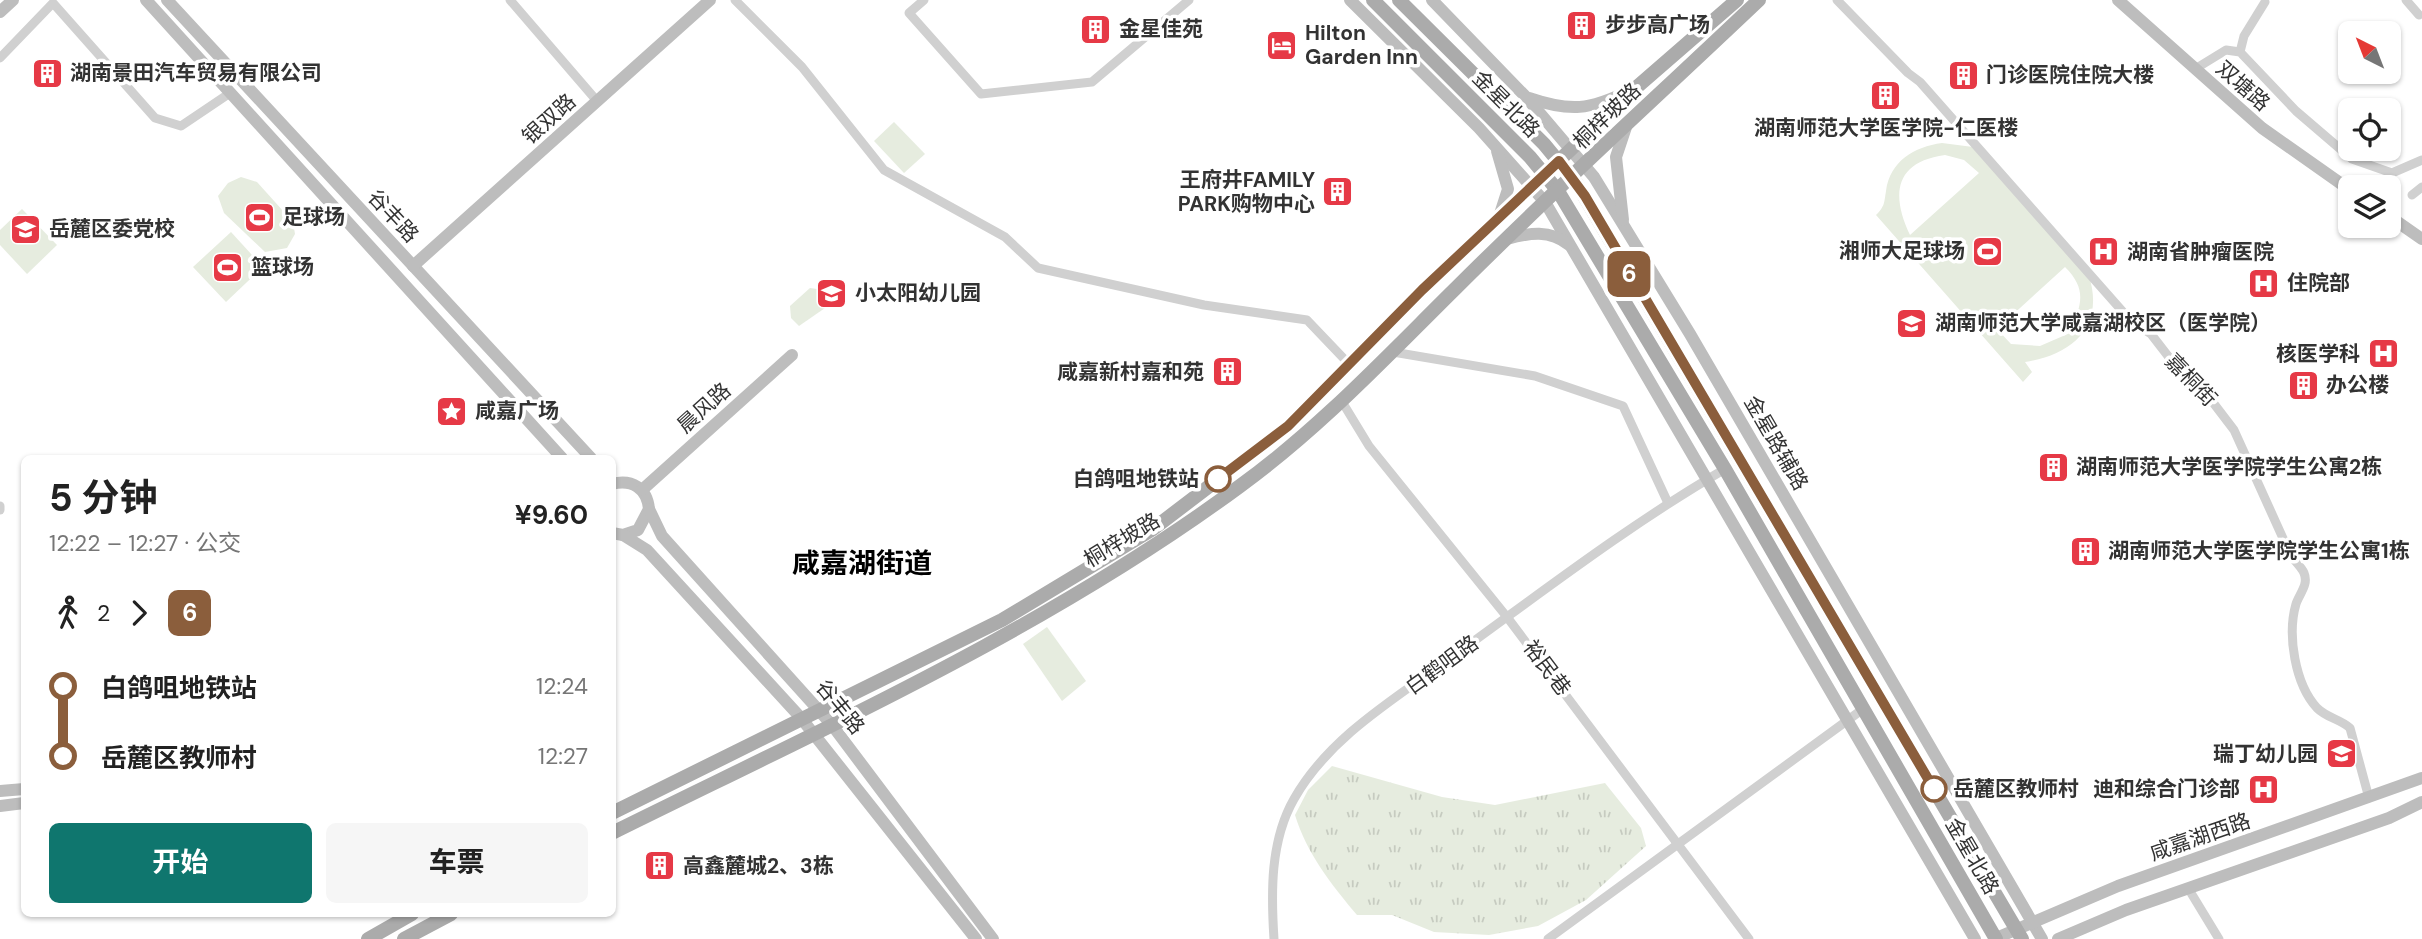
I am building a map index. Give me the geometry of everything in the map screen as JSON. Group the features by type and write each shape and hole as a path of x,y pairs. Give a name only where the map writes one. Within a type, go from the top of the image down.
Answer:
{"main road":[{"name":"金星北路","path":"1373,0 1545,174 1558,191 1726,469 1995,939"},
{"name":"金星北路","path":"1399,0 1559,161 1572,178 2019,934"},
{"name":"桐梓坡路","path":"616,811 1002,620 1153,529 1288,426 1422,290 1638,86 1737,0"},
{"name":"桐梓坡路","path":"616,832 1021,626 1177,531 1244,484 1393,352 1545,202 1759,0"},
{"path":"368,939 407,917"},
{"path":"404,939 446,917"}],"street":[{"path":"0,12 13,0"},
{"name":"谷丰路","path":"146,0 559,455"},
{"name":"谷丰路","path":"167,0 588,455"},
{"path":"510,0 597,101"},
{"name":"银双路","path":"413,266 710,0"},
{"path":"735,0 802,67 884,170 1005,237 1038,268 1204,305 1307,320 1349,365"},
{"path":"924,0 909,13 981,94 1092,82 1189,0"},
{"path":"1349,0 1494,144 1545,202 1975,939"},
{"name":"金星路辅路","path":"1432,0 1526,97 1585,165 1690,334 2042,939"},
{"name":"嘉桐街","path":"1837,0 1928,90 2131,321 2151,334 2168,356 2200,386 2234,430 2291,556 2304,574 2305,584 2296,604 2293,632 2297,665 2305,689 2325,714 2350,727 2369,798"},
{"name":"双塘路","path":"2119,0 2262,128 2338,182"},
{"path":"2406,0 2419,15"},
{"path":"2240,52 2244,36 2265,2"},
{"path":"0,58 53,3 155,118 181,126 230,93"},
{"path":"2194,69 2226,50 2240,52 2250,66 2296,111 2352,159 2392,173 2422,160"},
{"path":"1526,97 1572,109 1605,103 1638,86"},
{"path":"1624,227 1616,156 1626,127"},
{"path":"1494,144 1508,189 1499,217"},
{"path":"2412,195 2422,187"},
{"path":"2401,224 2422,239"},
{"path":"1507,239 1530,233 1549,234 1561,238 1571,247"},
{"path":"1393,352 1535,376 1623,406 1668,503"},
{"name":"晨风路","path":"642,490 792,355"},
{"name":"裕民巷","path":"1341,400 1369,446 1507,617 1749,939"},
{"name":"白鹤咀路","path":"1274,939 1271,888 1279,842 1293,801 1319,762 1354,730 1507,617 1668,503 1726,469"},
{"path":"616,480 642,490"},
{"name":"谷丰路","path":"642,490 662,536 832,724 993,939"},
{"path":"616,534 644,524 649,509"},
{"name":"谷丰路","path":"616,534 647,550 801,718 976,939"},
{"path":"1548,939 1863,709"},
{"name":"咸嘉湖西路","path":"1995,939 2019,934 2031,922 2118,886 2422,778"},
{"path":"0,791 21,789"},
{"path":"2058,939 2189,888 2389,818 2422,802"},
{"path":"0,806 21,803"},
{"path":"2189,888 2219,939"}],"green space":[{"path":"894,122 925,154 904,173 874,141"},
{"path":"1942,143 1973,147 2089,276 2093,294 2088,324 2081,335 2057,353 2025,362 2032,372 2023,382 1876,215 1883,207 1888,180 1898,164 1913,152","holes":["1945,155 1964,160 1979,173 1910,235 1900,207 1901,183 1915,165","2065,267 2080,291 2079,306 2070,333 2040,346 2011,344 1997,329"]},
{"name":"足球场","path":"241,177 257,182 293,222 295,234 287,248 265,252 224,213 218,196 228,183"},
{"path":"22,209 57,245 27,274 0,245 0,230"},
{"name":"篮球场","path":"231,232 263,267 226,302 193,267"},
{"path":"810,288 817,289 825,299 825,308 799,326 791,318 790,306"},
{"path":"1047,627 1086,681 1062,701 1023,644"},
{"path":"1332,766 1442,797 1495,805 1605,783 1641,828 1646,846 1586,900 1538,926 1489,935 1434,932 1392,915 1357,915 1313,856 1295,815 1308,790"}],"bus line":[{"name":"6","path":"1218,479 1288,426 1422,290 1559,161 1585,196 1659,326 1934,789"}],"place":[{"name":"步步高广场","path":"1582,25"},
{"name":"金星佳苑","path":"1096,29"},
{"name":"Hilton Garden Inn","path":"1282,45"},
{"name":"湖南景田汽车贸易有限公司","path":"47,73"},
{"name":"门诊医院住院大楼","path":"1963,75"},
{"name":"湖南师范大学医学院-仁医楼","path":"1886,96"},
{"name":"王府井FAMILY PARK购物中心","path":"1338,192"},
{"name":"足球场","path":"259,217"},
{"name":"岳麓区委党校","path":"26,229"},
{"name":"湘师大足球场","path":"1988,251"},
{"name":"湖南省肿瘤医院","path":"2104,252"},
{"name":"篮球场","path":"228,267"},
{"name":"住院部","path":"2264,283"},
{"name":"小太阳幼儿园","path":"832,293"},
{"name":"湖南师范大学咸嘉湖校区（医学院）","path":"1912,323"},
{"name":"核医学科","path":"2383,354"},
{"name":"咸嘉新村嘉和苑","path":"1227,372"},
{"name":"办公楼","path":"2303,385"},
{"name":"咸嘉广场","path":"452,411"},
{"name":"湖南师范大学医学院学生公寓2栋","path":"2053,467"},
{"name":"白鸽咀地铁站","path":"1218,479"},
{"name":"湖南师范大学医学院学生公寓1栋","path":"2085,551"},
{"name":"瑞丁幼儿园","path":"2341,754"},
{"name":"岳麓区教师村","path":"1934,789"},
{"name":"迪和综合门诊部","path":"2263,789"},
{"name":"高鑫麓城2、3栋","path":"660,866"}],"district":[{"name":"咸嘉湖街道","path":"862,563"}]}
